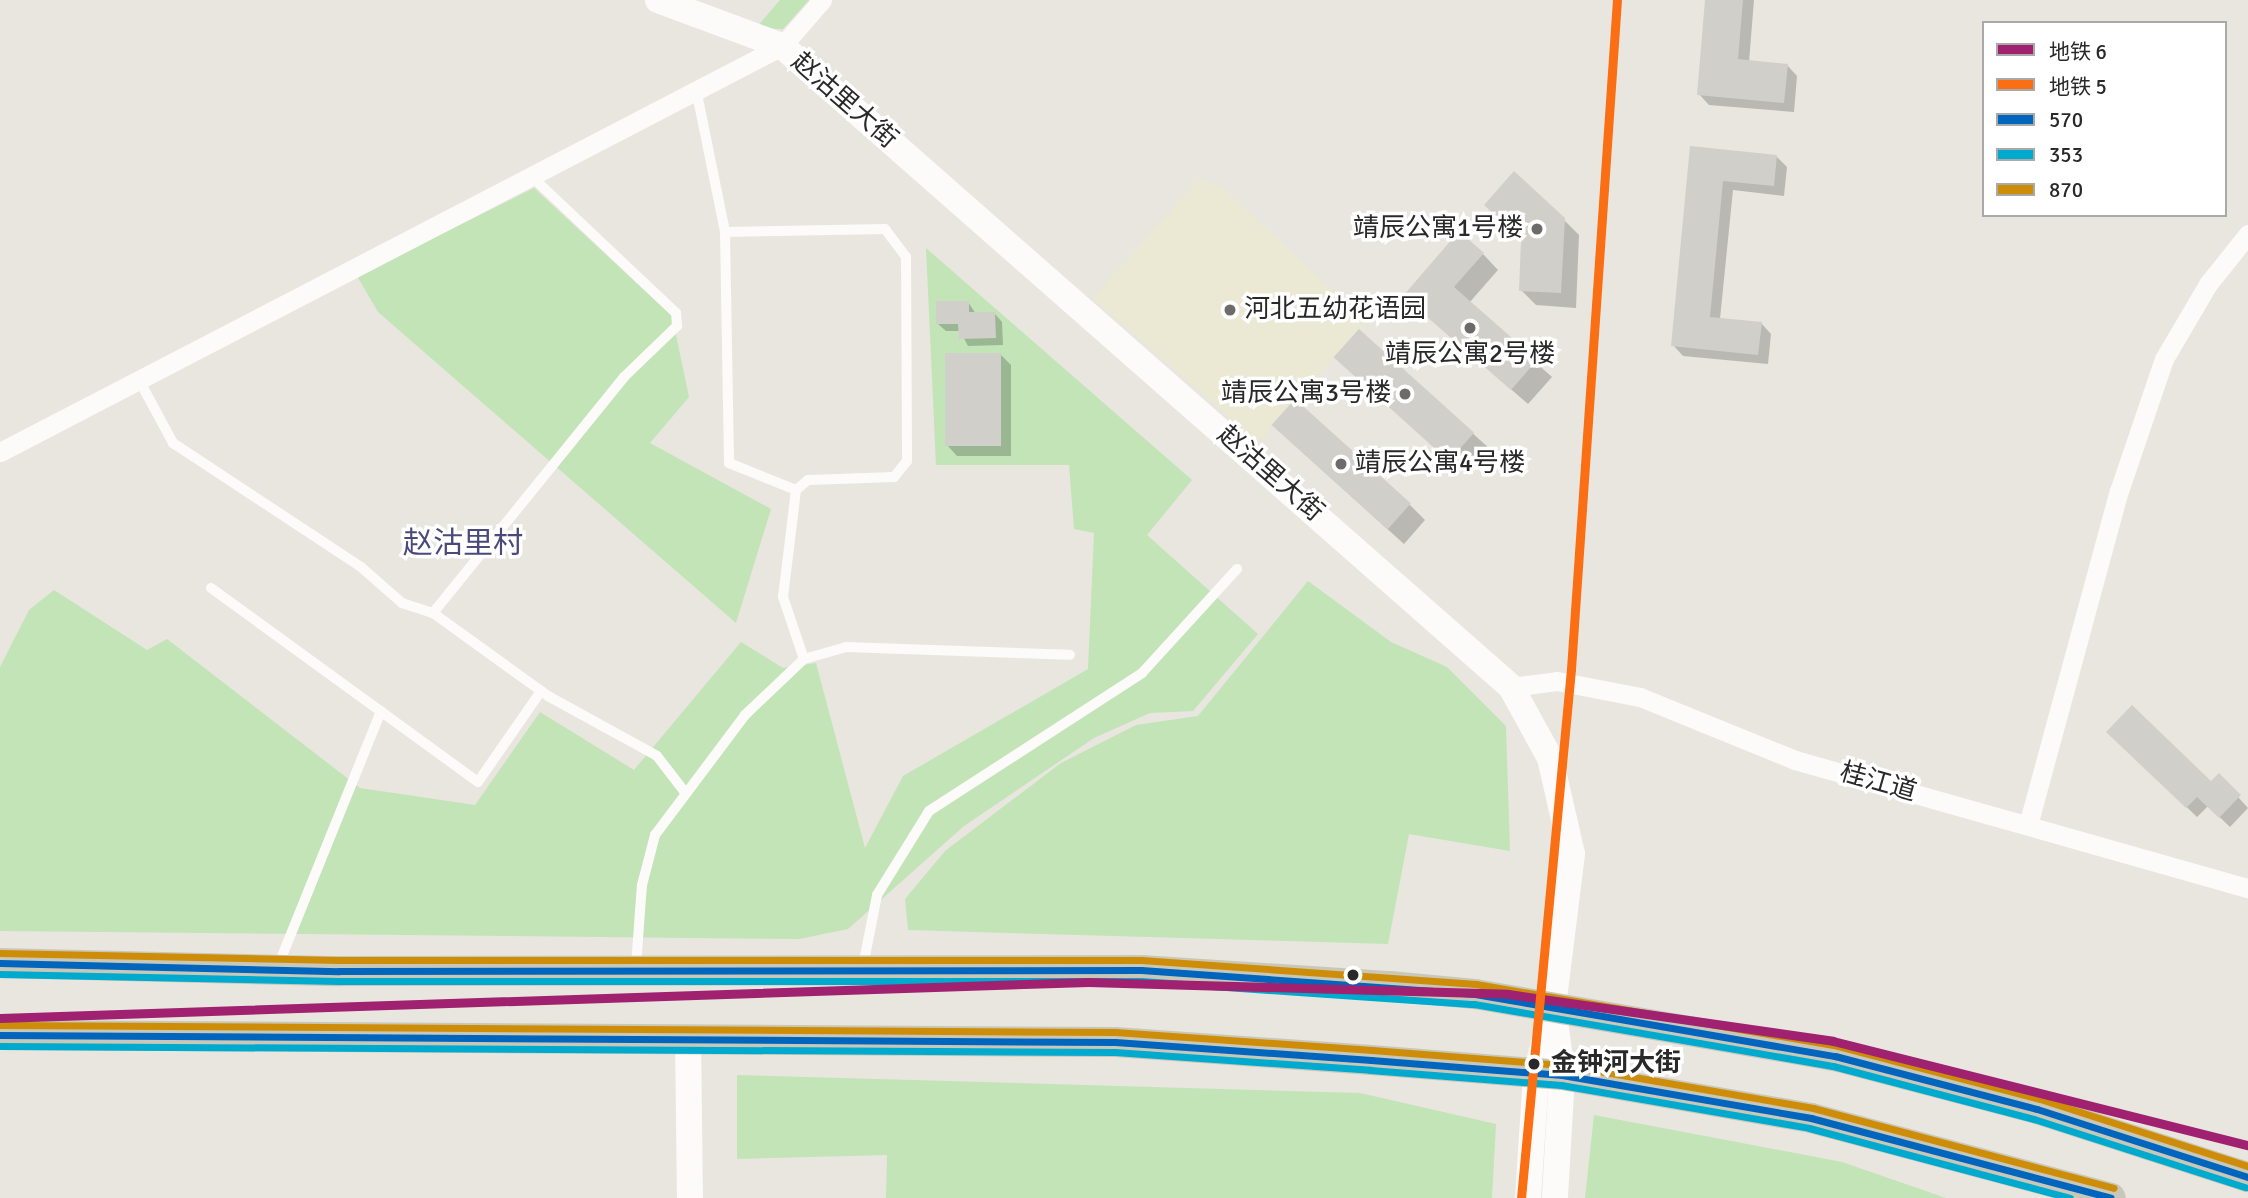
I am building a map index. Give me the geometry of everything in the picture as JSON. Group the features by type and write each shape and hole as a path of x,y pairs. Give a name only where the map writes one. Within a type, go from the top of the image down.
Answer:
{"main road":[{"path":"0,963 276,970 1141,970 1402,987 1553,1007 1835,1056 2036,1110 2248,1177"},
{"path":"0,1035 1115,1042 1549,1075 1811,1118 2111,1198"}],"street":[{"name":"赵沽里大街","path":"658,0 690,5 782,46 1511,687 1550,758 1572,854 1553,1007 1549,1075"},
{"path":"0,452 696,87 782,46 822,0"},
{"path":"2028,825 2119,491 2160,370 2208,284 2248,234"},
{"name":"桂江道","path":"1511,687 1557,681 1640,697 1795,760 2248,888"},
{"path":"688,1038 691,1198"},
{"path":"1528,1198 1549,1075"},
{"path":"1549,1075 1555,1198"}],"lane":[{"path":"696,87 725,232 729,463 796,490"},
{"path":"433,613 624,377 677,326 676,313 530,174"},
{"path":"725,232 885,229 906,257 907,461 894,477 808,480 796,490 783,597 804,659"},
{"path":"139,380 173,443 361,567 402,603 433,613 541,691 657,756 684,790"},
{"path":"863,970 877,895 929,811 1142,673 1237,569"},
{"path":"211,588 478,782 541,691"},
{"path":"636,970 642,885 655,835 684,790 745,715 804,659 846,647 1070,654"},
{"path":"276,970 381,711"}],"shaded area":[{"name":"河北五幼花语园","path":"1199,179 1223,188 1367,322 1258,443 1093,298"}],"green space":[{"path":"780,0 809,0 783,29 756,28"},
{"path":"534,188 672,316 689,397 650,443 771,509 736,623 378,312 357,276"},
{"path":"926,248 1192,480 1147,535 1258,634 1193,711 1150,713 1094,738 964,826 848,929 799,939 0,931 0,667 29,610 54,590 147,650 167,639 360,788 475,805 540,712 634,770 741,642 783,668 816,663 865,848 903,776 1088,669 1094,533 1074,529 1069,465 936,465"},
{"path":"1308,581 1391,642 1447,667 1506,726 1510,851 1409,834 1388,944 908,930 905,899 945,851 1061,763 1136,725 1198,716"},
{"path":"737,1075 1360,1093 1496,1124 1492,1198 886,1198 887,1155 737,1159"},
{"path":"1594,1115 1842,1162 1946,1198 1585,1198"}],"building":[{"path":"1705,0 1743,0 1738,59 1788,64 1784,103 1697,95"},
{"path":"1690,146 1777,155 1774,186 1723,181 1710,317 1762,322 1758,355 1671,346"},
{"name":"靖辰公寓1号楼","path":"1514,171 1565,218 1561,293 1519,291 1521,240 1484,205"},
{"name":"靖辰公寓2号楼","path":"1459,231 1484,253 1454,287 1537,360 1511,390 1403,296"},
{"path":"936,301 969,301 969,312 995,312 996,338 959,339 958,324 936,324"},
{"name":"靖辰公寓3号楼","path":"1359,329 1474,433 1449,461 1334,357"},
{"path":"945,353 1001,353 1001,446 945,446"},
{"name":"靖辰公寓4号楼","path":"1295,399 1411,503 1388,529 1272,425"},
{"path":"2132,705 2211,781 2219,773 2241,795 2219,818 2197,797 2186,808 2106,732"}],"metro line":[{"name":"5","path":"1521,1198 1571,669 1617,0"},
{"name":"6","path":"0,1018 1088,982 1508,994 1833,1041 2248,1145"}],"transit line":[{"name":"870","path":"0,953 339,960 1141,960 1476,984 1838,1046 2040,1099 2248,1166"},
{"name":"570","path":"0,963 339,971 1141,970 1475,994 1835,1056 2037,1109 2248,1177"},
{"name":"353","path":"0,974 339,981 1141,981 1474,1004 1833,1066 2034,1119 2245,1187"},
{"name":"870","path":"0,1025 1115,1032 1372,1050 1564,1065 1813,1108 2114,1188"},
{"name":"570","path":"0,1035 1115,1042 1371,1060 1562,1075 1811,1118 2111,1198"},
{"name":"353","path":"0,1046 1115,1052 1370,1070 1561,1085 1809,1128 2070,1198"}],"place":[{"name":"靖辰公寓1号楼","path":"1537,229"},
{"name":"河北五幼花语园","path":"1230,310"},
{"name":"靖辰公寓2号楼","path":"1470,328"},
{"name":"靖辰公寓3号楼","path":"1405,394"},
{"name":"靖辰公寓4号楼","path":"1341,464"},
{"name":"金钟河大街","path":"1534,1064"}],"district":[{"name":"赵沽里村","path":"463,544"}]}
